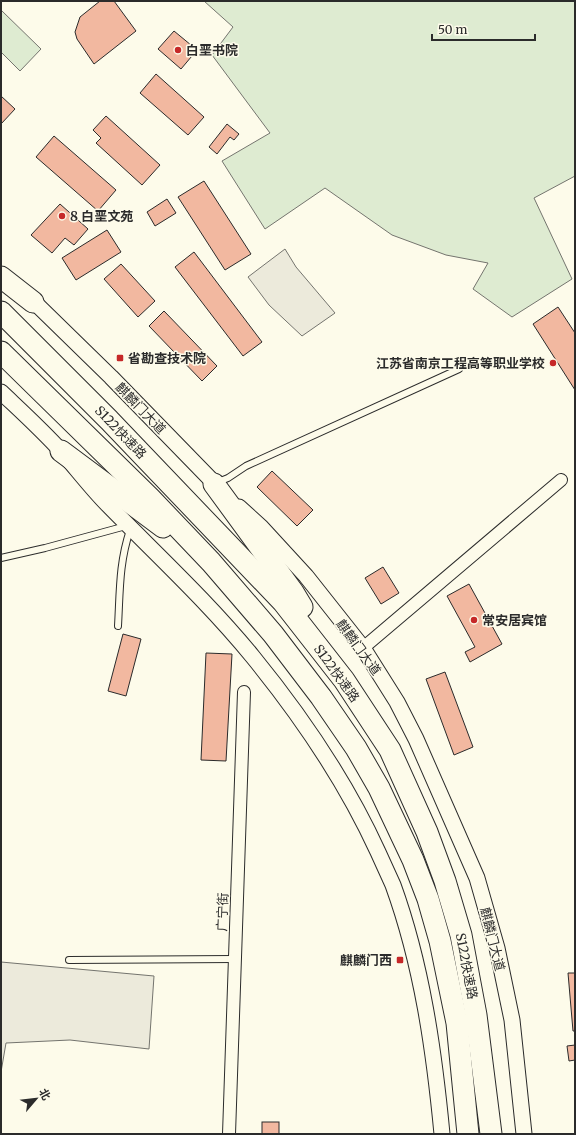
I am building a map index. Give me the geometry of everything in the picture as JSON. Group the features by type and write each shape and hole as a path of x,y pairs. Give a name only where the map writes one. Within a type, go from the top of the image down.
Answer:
{"highway":[{"path":"1,278 33,302"},
{"name":"S122快速路","path":"1,312 109,420 278,596 344,680 390,750 427,832 445,881 461,935 476,1015 491,1134"},
{"name":"S122快速路","path":"1,352 150,498 211,562 273,634 352,741 379,788 428,899 440,940 456,1016 468,1134"},
{"path":"61,451 211,562"},
{"path":"214,484 292,592 344,680"}],"street":[{"name":"麒麟门大道","path":"1,269 111,377 214,484 261,527 306,576 363,648 397,702 416,739 477,878 497,948 512,1020 524,1134"},
{"path":"1,392 61,451 98,495 201,599 252,656 297,713 344,785 370,835 392,884 409,936 422,990 436,1071 442,1134"},
{"path":"363,648 561,480"},
{"name":"广宁街","path":"229,1134 244,692"}],"lane":[{"path":"214,484 228,478 246,466 459,369"},
{"path":"1,558 129,527 121,567 118,626"},
{"path":"69,960 235,959"}],"green space":[{"path":"204,1 575,1 575,176 534,198 572,279 512,317 473,289 488,263 446,255 392,235 325,188 265,229 222,161 270,133 212,55 233,27"},
{"path":"1,10 41,49 20,71 1,52"}],"shaded area":[{"path":"285,249 296,267 335,313 302,336 269,305 248,277"},
{"path":"1,962 154,976 149,1049 70,1040 6,1043 1,1072"}],"building":[{"path":"100,1 114,1 136,31 94,64 77,39 75,32 80,17"},
{"name":"白垩书院","path":"174,31 197,50 181,69 158,49"},
{"path":"156,74 204,117 188,135 140,93"},
{"path":"1,96 15,109 1,124"},
{"path":"106,116 160,165 142,185 96,143 101,138 93,130"},
{"path":"227,124 239,134 234,140 230,137 217,154 209,147"},
{"path":"54,136 116,190 98,211 36,157"},
{"path":"204,181 251,254 225,270 178,197"},
{"path":"167,199 176,213 155,226 147,212"},
{"name":"8 白垩文苑","path":"60,204 88,229 74,245 65,238 52,253 31,235"},
{"path":"107,230 121,252 76,280 62,258"},
{"path":"194,252 262,342 243,356 175,267"},
{"path":"121,264 155,301 138,317 104,279"},
{"path":"558,307 575,333 575,390 533,324"},
{"path":"164,311 217,366 202,381 149,326"},
{"path":"272,471 313,510 297,526 257,487"},
{"path":"383,567 399,593 381,604 365,578"},
{"name":"常安居宾馆","path":"469,584 502,644 470,662 465,652 475,647 447,596"},
{"path":"123,634 141,639 126,696 108,691"},
{"path":"206,653 232,654 226,761 201,760"},
{"path":"445,672 473,747 454,755 426,679"},
{"path":"568,973 575,973 575,1031 573,1031"},
{"path":"575,1045 575,1060 569,1061 567,1046"},
{"path":"262,1122 279,1122 279,1134 262,1134"}],"place":[{"name":"白垩书院","path":"178,50"},
{"name":"8 白垩文苑","path":"62,216"},
{"name":"省勘查技术院","path":"120,358"},
{"name":"江苏省南京工程高等职业学校","path":"553,363"},
{"name":"常安居宾馆","path":"474,620"},
{"name":"麒麟门西","path":"400,960"}]}
